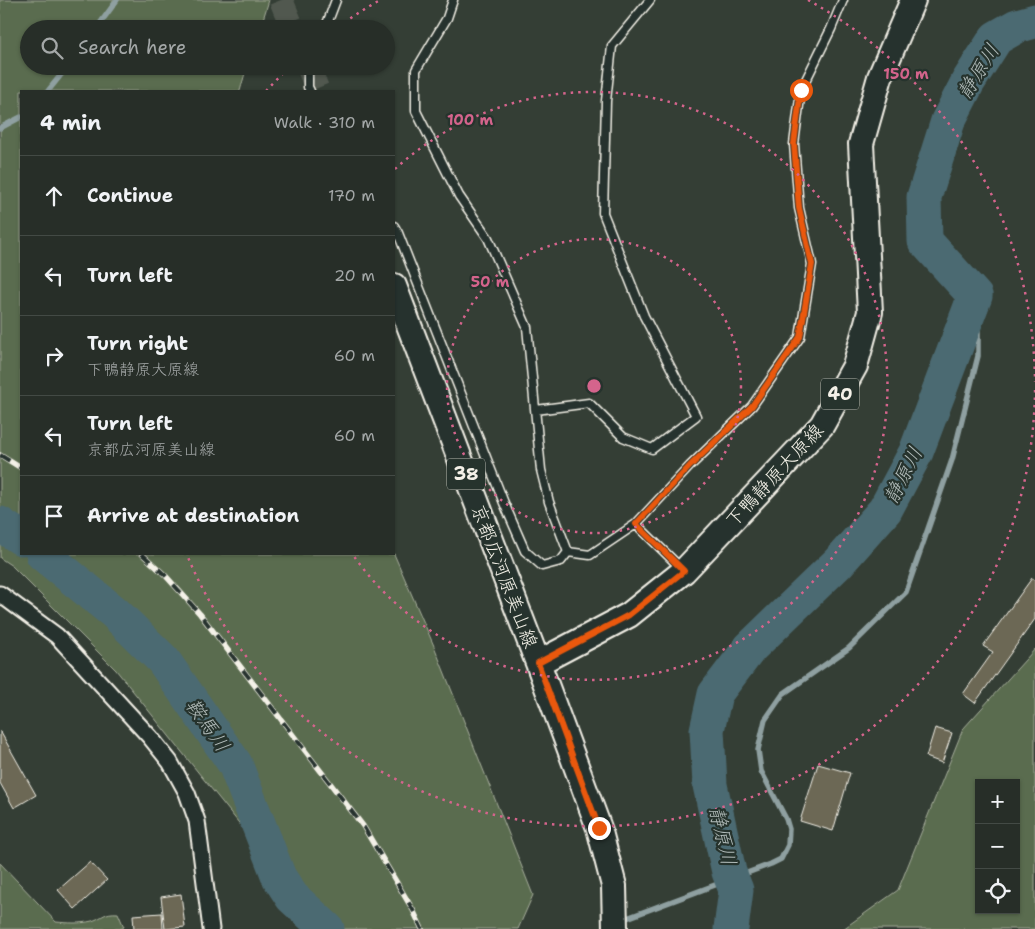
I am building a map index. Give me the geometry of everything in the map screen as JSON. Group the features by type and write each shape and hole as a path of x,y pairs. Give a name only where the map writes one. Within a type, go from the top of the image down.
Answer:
{"main road":[{"name":"下鴨静原大原線","path":"538,663 629,615 684,571 822,425 855,366 870,312 861,144 880,77 913,0"},
{"name":"京都広河原美山線","path":"395,289 599,828 614,886 615,929"}],"street":[{"path":"0,594 57,636 150,737 170,762 186,793 197,821 211,929"}],"lane":[{"path":"328,20 336,0"},
{"path":"453,0 447,18 416,70 416,111 459,196 488,238 527,327 541,470 549,502 568,552"},
{"path":"536,410 589,403 623,437 652,449 696,416 644,316 603,213 606,101 612,46 650,0"},
{"path":"568,552 590,555 636,524 690,466 752,406 800,337 812,264 799,208 794,144 801,90 843,0"},
{"path":"308,75 310,90"},
{"path":"395,228 504,503 525,551 542,566 561,561 568,552"},
{"path":"636,524 684,571"}],"green space":[{"path":"0,0 269,0 263,20 20,20 20,75 244,75 240,90 20,90 20,555 394,555 434,646 533,895 518,929 324,929 116,670 12,566 0,558"},
{"path":"1035,649 1035,929 843,929 898,890 963,729"},
{"path":"0,863 56,922 88,922 107,914 118,913 124,927 120,929 0,929"}],"building":[{"path":"1032,578 1035,580 1035,619 975,703 963,694 993,652 983,646"},
{"path":"935,728 952,733 942,763 926,757"},
{"path":"0,731 36,795 14,808 0,783"},
{"path":"818,764 850,773 833,831 800,821"},
{"path":"90,862 107,880 75,909 58,890"},
{"path":"181,894 185,927 165,929 161,897"},
{"path":"162,913 163,929 134,929 133,915"}],"waterway":[{"path":"103,20 117,0"},
{"name":"静原川","path":"731,929 736,890 729,872 710,785 707,730 715,694 750,648 838,563 885,510 916,452 975,296 925,241 924,197 948,121 968,82 996,38 1017,26 1035,21"},
{"path":"49,90 61,75"},
{"path":"0,128 20,118"},
{"path":"619,921 781,859 788,845 789,829 786,819 761,771 758,750 765,720 783,694 849,648 906,592 952,460 978,356 978,313 975,296"},
{"name":"鞍馬川","path":"0,524 20,537"},
{"name":"鞍馬川","path":"44,555 115,613 163,660 235,764 279,877 292,897 327,929"}],"tunnel":[{"path":"281,0 289,20"},
{"path":"312,75 318,90"}],"railway":[{"path":"0,455 20,467"},
{"path":"143,555 165,575 200,614 363,826 413,910 422,929"}],"route":[{"path":"599,828 538,663 629,615 684,571 636,524 690,466 752,406 800,337 812,264 799,208 794,144 801,90"}]}
